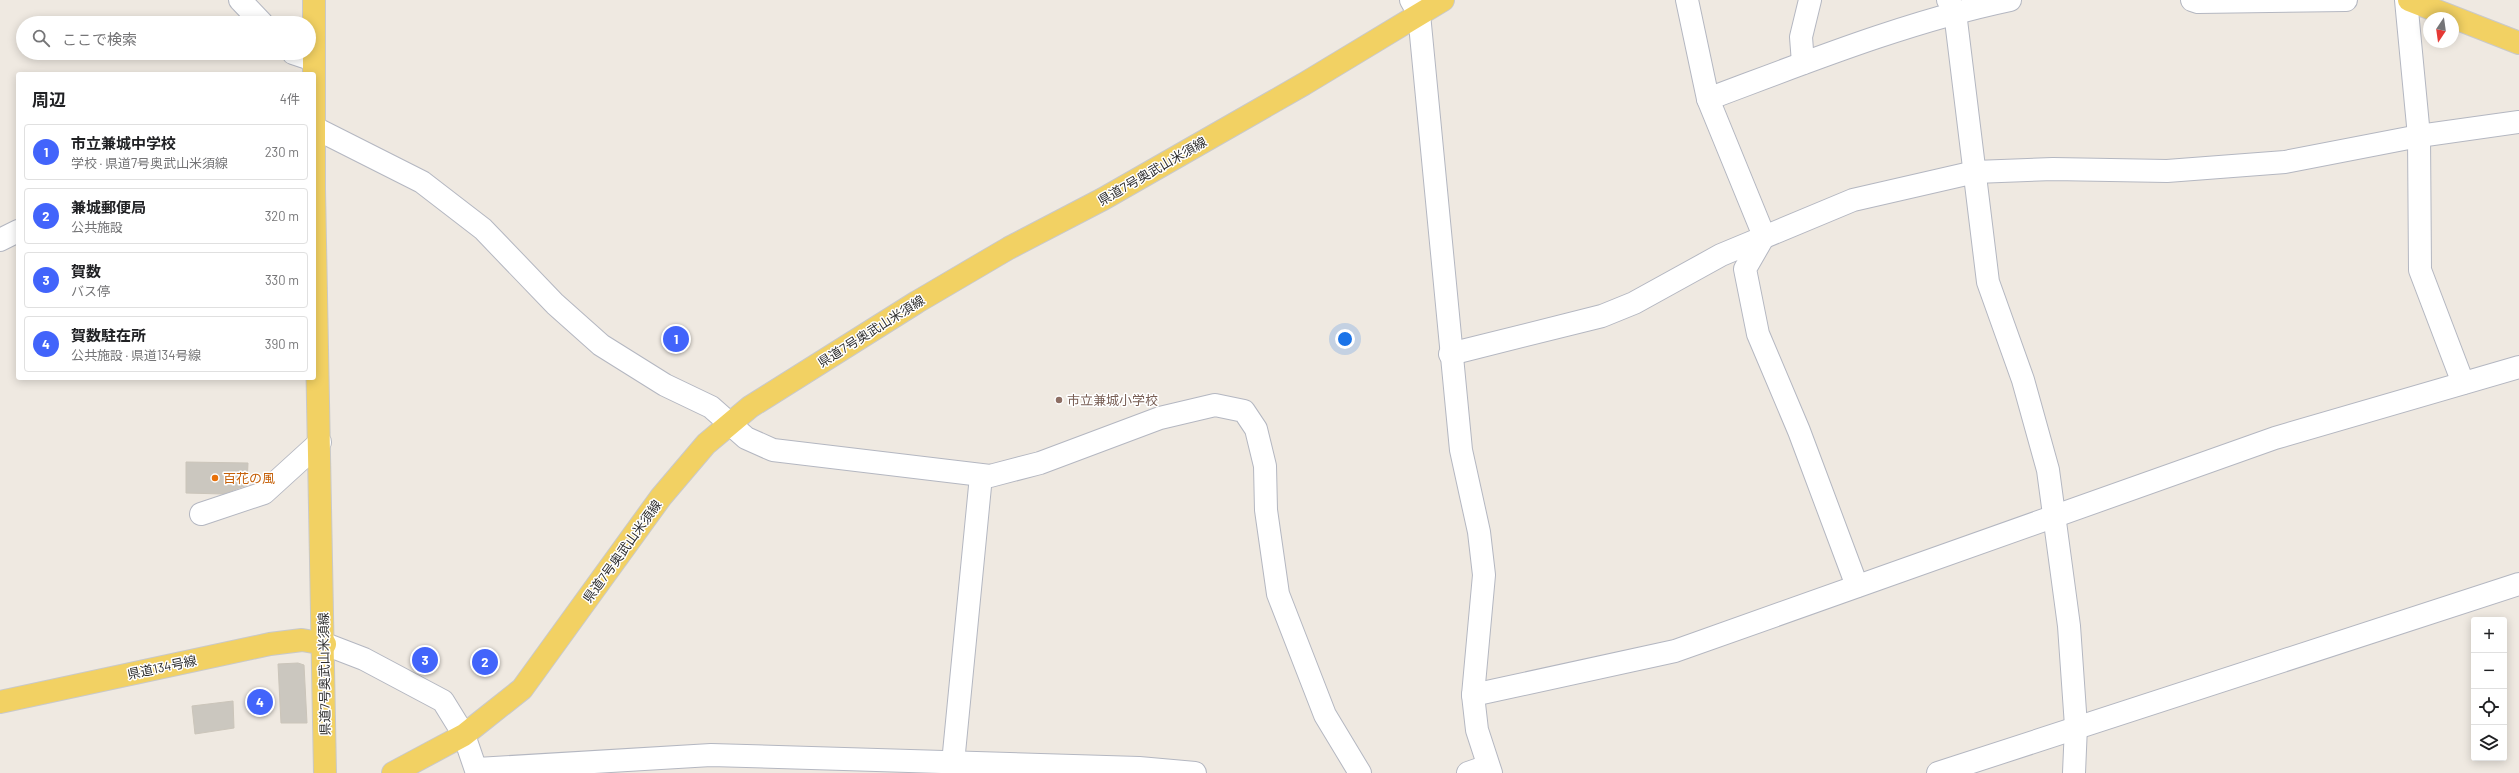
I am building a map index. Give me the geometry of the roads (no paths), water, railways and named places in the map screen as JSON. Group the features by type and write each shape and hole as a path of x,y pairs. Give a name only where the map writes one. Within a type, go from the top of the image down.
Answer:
{"main road":[{"name":"県道7号奥武山米須線","path":"314,0 314,16"},
{"name":"県道7号奥武山米須線","path":"393,773 464,735 522,689 661,497 706,444 750,407 917,302 1008,248 1099,202 1304,84 1415,7 1443,0"},
{"path":"2408,0 2519,43"},
{"name":"県道7号奥武山米須線","path":"314,60 314,72"},
{"name":"県道7号奥武山米須線","path":"316,253 325,644 325,773"},
{"name":"県道134号線","path":"0,702 270,644 302,640 325,644"}],"street":[{"path":"240,0 255,16"},
{"path":"1687,0 1708,98 1764,236"},
{"path":"1708,98 1951,6 2010,0"},
{"path":"2192,0 2198,2 2346,0"},
{"path":"2408,0 2419,136 2420,270 2463,383"},
{"path":"1803,1 1801,37 1803,63"},
{"path":"1951,6 1975,172 1988,282 2023,380 2048,470 2069,626 2076,726 2074,773"},
{"path":"1415,7 1461,450 1479,532 1484,576 1473,695 1477,730 1490,770 1468,773"},
{"path":"1450,354 1602,316 1634,303 1721,255 1853,200 1975,172 2053,169 2167,170 2284,162 2419,136 2519,122"},
{"path":"316,128 422,182 483,229 555,304 601,345 665,385 711,407 731,422 746,438 773,450 990,476 1040,463 1174,415 1215,405 1244,411 1256,429 1265,466 1266,510 1278,594 1325,715 1360,773"},
{"path":"0,240 16,232"},
{"path":"1764,236 1745,269 1758,334 1799,431 1857,586"},
{"path":"1473,695 1676,651 1857,586 2055,518 2275,438 2519,367"},
{"path":"201,514 264,493 320,442"},
{"path":"957,766 981,476"},
{"path":"1938,773 2076,726 2234,678 2519,584"},
{"path":"325,644 364,659 443,701 464,735 477,771 711,755 957,766 1139,768 1195,773"}],"place":[{"name":"市立兼城中学校","path":"676,339"},
{"name":"市立兼城小学校","path":"1059,400"},
{"name":"百花の風","path":"215,478"},
{"name":"賀数","path":"425,660"},
{"name":"兼城郵便局","path":"485,662"},
{"name":"賀数駐在所","path":"260,702"}]}
